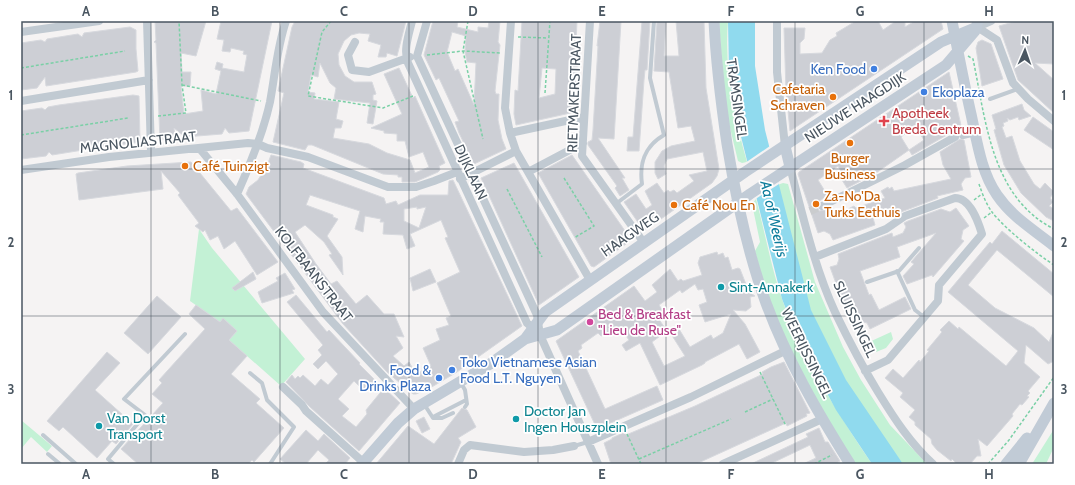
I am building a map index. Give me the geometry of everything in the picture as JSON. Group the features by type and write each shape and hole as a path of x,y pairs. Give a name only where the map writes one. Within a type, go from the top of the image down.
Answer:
{"street":[{"path":"21,32 99,21"},
{"path":"147,21 151,152"},
{"path":"237,194 258,144 270,102 285,21"},
{"path":"406,58 412,21"},
{"path":"356,42 348,55 352,70 369,72 406,58 417,56 427,21"},
{"path":"511,21 505,108 510,134 516,151 590,280"},
{"name":"RIETMAKERSTRAAT","path":"590,21 582,156 617,203 644,243"},
{"name":"TRAMSINGEL","path":"714,21 716,64 733,180"},
{"path":"777,21 778,86 785,146 790,167"},
{"path":"952,21 975,132 986,173 998,196 1018,219 1052,244"},
{"path":"978,24 991,21"},
{"path":"978,24 998,40 1009,76 1018,89 1054,121"},
{"name":"NIEUWE HAAGDIJK","path":"760,162 941,42 978,24"},
{"name":"NIEUWE HAAGDIJK","path":"737,203 946,65 978,24"},
{"name":"DIJKLAAN","path":"406,58 458,175 527,323 537,328 537,315 417,56"},
{"path":"21,101 149,80"},
{"path":"510,134 584,117"},
{"path":"822,206 905,165 959,136 975,132"},
{"name":"MAGNOLIASTRAAT","path":"21,170 151,152 200,149 248,143 258,144 267,148 308,157 388,187 416,187 458,175 471,173 516,151"},
{"path":"528,172 583,143"},
{"name":"KOLFBAANSTRAAT","path":"200,149 237,194 323,312 414,409"},
{"name":"HAAGWEG","path":"537,328 545,312 760,162"},
{"name":"SLUISSINGEL","path":"790,167 806,212 815,257 835,311 865,371 906,435 933,464"},
{"name":"WEERIJSSINGEL","path":"733,180 749,253 766,304 786,350 822,419 850,464"},
{"path":"815,257 886,229 905,216 955,198 961,198 965,201 979,223 982,234 939,285 939,298 888,360 865,371"},
{"path":"537,328 557,330 737,203"},
{"path":"283,387 302,405 306,411 362,463 398,423 414,409 461,382 526,339 537,328"},
{"path":"537,328 598,464"},
{"path":"588,442 690,397 786,350"},
{"path":"1019,464 1054,403"},
{"path":"1006,464 1048,413"},
{"path":"723,464 822,419"},
{"path":"458,464 464,450 470,445 524,452 553,450 574,446"}],"lane":[{"path":"617,203 642,184 641,174 643,156 648,147 664,135 650,78 654,21"},
{"path":"990,99 1018,89"},
{"path":"867,282 897,271 919,248"},
{"path":"897,271 915,310 924,317"},
{"path":"114,464 108,459 145,415 124,399 185,334"},
{"path":"250,373 262,383 267,400 294,426 270,464"},
{"path":"461,382 465,390 465,407"},
{"path":"433,418 466,400"},
{"path":"424,404 433,418"},
{"path":"433,418 442,418 453,413"},
{"path":"43,435 76,464"},
{"path":"574,446 588,442"},
{"path":"48,454 60,464"}],"path":[{"path":"150,116 186,113 182,86 179,21"},
{"path":"331,21 322,32 308,96 383,108 421,93"},
{"path":"468,21 464,52 483,139"},
{"path":"545,93 550,21"},
{"path":"510,36 548,38"},
{"path":"21,68 125,51"},
{"path":"958,51 973,59 991,142 1001,173 1010,188 1028,211 1054,229"},
{"path":"417,56 464,52 509,54"},
{"path":"182,86 270,102"},
{"path":"21,135 128,118"},
{"path":"564,178 594,226 568,242"},
{"path":"507,189 542,256"},
{"path":"757,365 789,434"},
{"path":"988,464 1009,440 1054,377"},
{"path":"745,412 773,399"},
{"path":"639,459 731,419"},
{"path":"624,427 641,464"},
{"path":"814,464 841,449"}],"green space":[{"path":"719,21 728,21 727,56 731,92 747,162 742,163 738,161 725,107"},
{"path":"783,183 788,184 815,282 843,347 861,380 890,425 927,464 903,464 864,409 830,352 811,311 792,248 777,185"},
{"path":"756,199 775,275 790,321 821,384 872,464 854,464 801,374 769,304 755,251 760,242 752,204"},
{"path":"199,229 212,248 305,359 281,386 229,340 237,331 223,318 220,322 190,301"},
{"path":"891,332 893,339 886,348 876,352 870,349 867,343"},
{"path":"21,420 52,446 47,452 31,437 21,449"},
{"path":"1054,429 1054,447 1046,464 1032,464"}],"water":[{"name":"Aa of Weerijs","path":"728,21 755,21 755,66 765,130 811,310 846,380 903,464 872,464 836,410 797,337 782,299 733,105 729,71"}],"pier":[{"path":"770,146 779,184 754,200 745,163"}],"building":[{"path":"155,21 206,21 196,56 181,53 182,72 191,72 190,86 181,86 184,114 203,111 201,90 216,94 221,71 215,69 217,62 223,64 222,68 244,72 247,55 243,54 244,51 231,48 230,52 222,51 224,40 217,39 221,21 272,21 249,131 229,133 225,128 222,134 185,137 174,128 175,138 160,140 156,43 154,42 156,40"},
{"path":"295,21 406,21 397,56 387,53 386,57 378,57 381,45 368,41 370,34 359,33 351,35 344,41 338,54 339,65 345,76 354,82 372,82 376,94 373,95 373,100 377,101 373,124 367,123 370,103 334,99 336,88 330,83 320,63 318,77 311,75 308,92 315,93 314,99 339,102 336,119 343,121 341,128 335,128 333,138 369,144 387,153 410,160 415,173 429,167 423,152 409,157 405,141 397,141 397,134 384,133 384,131 371,128 402,114 384,74 399,68 413,98 415,96 445,163 439,166 440,170 438,172 415,182 402,182 402,177 398,177 398,175 383,174 312,145 308,145 305,150 273,142 284,93 278,91 292,27"},
{"path":"433,21 458,21 457,27 478,32 478,27 488,28 489,21 500,21 498,42 500,45 495,91 496,94 499,94 498,120 506,149 474,164 455,122 459,121 439,78 436,80 424,55","holes":["452,32 466,36 465,52 467,62 476,63 474,105 458,69 455,71 447,52"]},
{"path":"522,21 577,21 575,64 578,66 576,91 575,95 572,95 575,112 516,125 514,114 515,90 518,91","holes":["542,68 556,69 555,94 539,98"]},
{"path":"600,21 621,21 614,139 598,138 625,178 622,178 629,190 620,196 615,188 617,186 588,145 588,142 592,140 593,130 597,46"},
{"path":"642,21 650,21 639,151 627,151 628,137 633,137"},
{"path":"657,21 666,21 664,56 679,56 676,21 704,21 706,88 719,169 717,176 712,183 644,231 624,202 636,194 646,209 652,205 645,191 657,183 664,193 668,190 670,192 674,190 677,193 694,181 689,175 707,171 703,152 667,159 664,166 666,174 658,179 655,173 655,162 662,151 671,146 695,141 691,126 678,128 669,72 654,71"},
{"path":"856,21 878,21 883,30 896,21 905,21 905,27 915,21 941,21 943,29 790,131 786,91 784,28 805,28 804,39 800,43 800,54 822,53 830,40 837,36 836,33"},
{"path":"1017,21 1054,21 1054,64 1035,63 1054,80 1054,113 1018,80 999,26"},
{"path":"130,27 136,30 138,71 46,86 45,77 37,88 21,90 21,43 41,40 45,42 47,39 78,34 82,37 84,33"},
{"path":"982,40 991,44 1003,79 982,86 976,48 978,42"},
{"path":"949,72 962,130 958,133 952,132 912,155 909,150 876,173 847,188 842,180 845,178 838,166 818,180 828,196 819,201 817,206 819,211 826,210 828,217 854,206 856,208 885,198 881,191 888,187 889,189 892,187 894,191 951,179 943,165 940,152 960,139 964,140 971,177 965,178 961,184 963,190 937,196 938,198 901,212 899,209 887,213 886,209 876,212 873,218 875,225 833,240 830,234 824,231 818,233 798,174","holes":["915,126 924,140 909,150 901,137"]},
{"path":"133,95 139,96 140,142 89,149 85,146 83,150 52,155 49,152 46,156 21,159 21,111 42,108 45,110 48,107 59,105"},
{"path":"1022,104 1024,110 1031,116 1019,120 1018,117 1010,120 1007,118 1008,121 1003,123 1004,126 1002,127 1006,138 1012,136 1020,161 1034,184 1040,189 1045,183 1054,192 1050,198 1053,202 1049,206 1054,209 1054,221 1046,217 1021,193 1004,165 994,130 996,129 992,115"},
{"path":"1033,117 1054,132 1054,150 1024,130"},
{"path":"271,155 301,162 304,164 303,168 384,198 386,204 396,201 398,205 420,195 448,195 449,181 453,180 522,326 457,372 430,388 413,394 387,372 343,324 246,194 249,187 258,180 267,166","holes":["310,195 360,211 355,229 363,232 365,216 381,219 380,222 384,222 383,234 403,235 407,249 415,246 410,234 441,220 448,237 445,238 460,272 437,283 451,316 446,318 449,325 436,329 440,340 423,348 431,366 416,374 409,362 404,366 393,356 403,348 396,336 404,337 394,314 384,314 367,295 356,304 337,281 331,284 316,264 295,232 305,225 324,242 332,254 329,255 343,275 342,257 327,236 338,219 333,217 333,215 306,205","417,207 417,209 426,207 419,228 404,221 404,209"]},
{"path":"572,155 630,238 630,241 594,267 591,266 538,173"},
{"path":"191,162 231,211 237,208 278,262 257,275 235,241 224,249 218,236 210,240 205,230 203,232 195,226 199,223 178,195 180,193 161,171 163,189 79,200 76,174 78,173 127,166"},
{"path":"514,163 579,277 539,305 481,178"},
{"path":"956,208 969,226 963,230 961,239 964,241 933,277 932,275 907,284 903,276 914,264 911,262 936,233 897,247 900,257 860,271 869,295 871,294 879,310 905,297 911,309 870,329 867,323 860,321 854,324 841,297 830,267 837,265 839,259 838,254 892,233 893,237 903,233 906,227 904,223 908,221 941,209 950,212"},
{"path":"1002,231 1054,274 1054,297 997,250 968,285 995,308 1034,328 1049,342 1054,330 1054,361 1048,364 1026,345 1024,363 1040,377 1028,391 1030,393 1027,396 1029,397 1022,405 1020,404 1012,414 1013,416 987,446 978,439 981,456 977,456 970,464 957,464 952,459 951,461 937,450 932,444 931,439 915,425 915,422 909,417 915,410 900,397 903,393 885,378 893,369 903,378 929,351 927,350 942,332 940,330 949,321 958,329 959,327 1006,366 1018,351 948,292 990,242 992,244"},
{"path":"717,252 718,255 723,253 725,258 728,257 732,270 738,268 740,269 749,292 755,296 750,297 751,307 746,311 733,310 745,324 760,352 747,359 739,344 702,365 660,385 640,343 626,351 622,345 629,340 621,329 612,335 610,332 601,336 598,333 581,345 582,348 578,351 605,409 657,386 663,400 597,429 556,341 634,286 645,301 657,292 652,285 670,269 678,281 681,279 683,281 702,275 698,263 700,257","holes":["695,284 698,290 703,289 707,302 699,305 705,322 731,314 723,333 713,339 711,335 690,347 679,329 671,334 685,356 664,366 652,342 667,331 658,318 665,314 659,305 680,290 682,293"]},
{"path":"430,269 436,282 413,291 410,278"},
{"path":"253,272 256,279 235,291 232,288"},
{"path":"285,273 295,289 292,290 294,293 262,303 258,292 278,281 276,278"},
{"path":"296,295 327,332 329,330 376,381 365,392 354,381 338,399 349,409 342,416 356,427 367,414 366,410 384,388 400,403 359,451 310,407 286,382 292,375 295,379 298,376 300,378 303,375 315,386 321,379 328,385 338,374 326,361 318,369 313,364 322,355 318,350 323,345 287,302"},
{"path":"157,296 181,317 148,354 124,333"},
{"path":"196,305 220,322 223,318 237,331 229,340 247,356 231,374 260,399 256,403 284,428 254,462 252,460 248,464 138,464 121,449 163,403 152,394 162,383 159,380 205,329 189,314"},
{"path":"107,352 120,363 95,390 133,424 116,444 112,441 97,458 63,427 59,431 47,421"},
{"path":"784,362 810,413 806,414 807,416 787,426 786,423 696,464 611,464 604,443 612,438 625,432 626,435 695,406 763,374 762,372"},
{"path":"462,408 467,410 476,427 458,438 461,442 451,464 376,464 408,426 434,444"},
{"path":"424,417 430,429 422,433 416,421"},
{"path":"819,428 825,442 828,442 840,461 835,464 803,464 816,458 810,445 770,464 751,464 808,437 806,434"},
{"path":"306,430 318,441 324,434 350,458 345,464 325,464 329,460 318,450 306,464 286,464 280,459"}],"tunnel":[{"path":"810,211 822,206"}],"place":[{"name":"Ken Food","path":"874,69"},
{"name":"Ekoplaza","path":"924,92"},
{"name":"Cafetaria Schraven","path":"833,97"},
{"name":"Apotheek Breda Centrum","path":"884,121"},
{"name":"Burger Business","path":"850,143"},
{"name":"Café Tuinzigt","path":"185,166"},
{"name":"Za-No'Da Turks Eethuis","path":"816,204"},
{"name":"Café Nou En","path":"674,205"},
{"name":"Sint-Annakerk","path":"721,287"},
{"name":"Bed & Breakfast \"Lieu de Ruse\"","path":"590,322"},
{"name":"Toko Vietnamese Asian Food L.T. Nguyen","path":"452,370"},
{"name":"Food & Drinks Plaza","path":"439,378"},
{"name":"Doctor Jan Ingen Houszplein","path":"516,419"},
{"name":"Van Dorst Transport","path":"99,426"}]}
